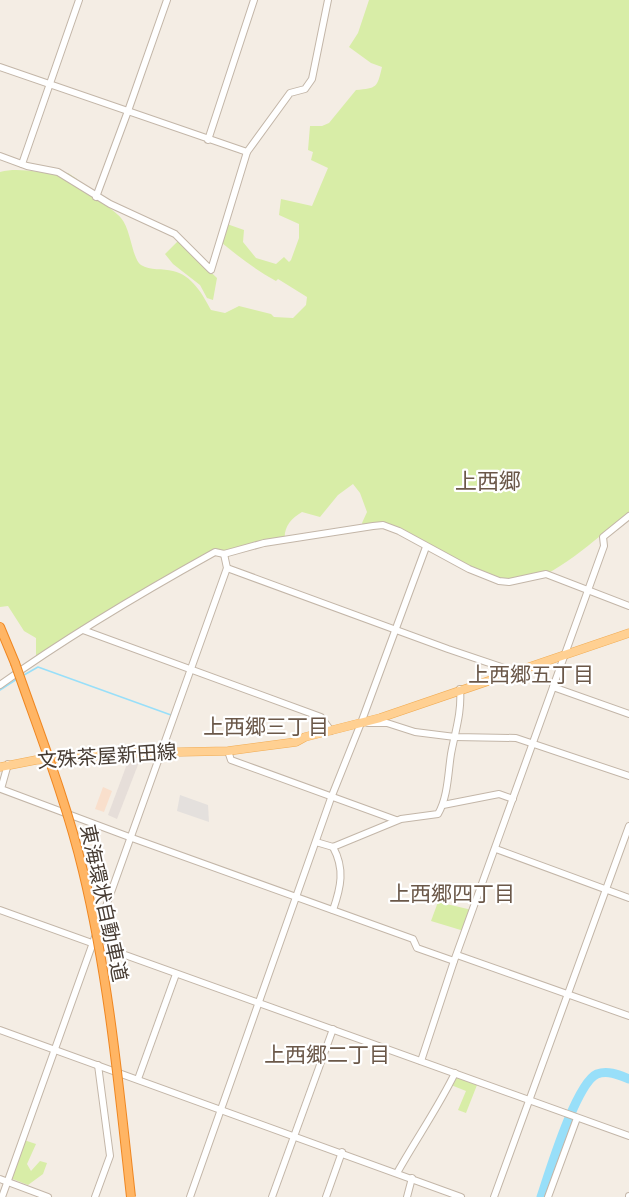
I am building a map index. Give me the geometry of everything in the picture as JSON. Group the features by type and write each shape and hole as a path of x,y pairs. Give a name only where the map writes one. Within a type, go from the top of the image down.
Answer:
{"highway":[{"name":"東海環状自動車道","path":"0,627 15,663 70,823 94,922 113,1045 131,1197"}],"main road":[{"name":"文殊茶屋新田線","path":"4,766 36,760 161,752 228,751 296,742 433,700 629,633"}],"street":[{"path":"22,164 79,0"},
{"path":"96,197 166,0"},
{"path":"208,140 254,0"},
{"path":"0,156 22,164 58,172 96,197 174,234 211,270 247,152 291,92 305,89 312,79 328,0"},
{"path":"0,67 247,152"},
{"path":"420,1061 604,546 603,537 629,516"},
{"path":"0,685 83,630 215,552 224,554 264,543 383,525 399,531 469,569 499,581 509,582 546,574 629,606"},
{"path":"190,1197 331,798 426,547"},
{"path":"2,1197 3,1180 55,1050 227,568 224,554"},
{"path":"227,568 513,671"},
{"path":"83,630 321,717 331,730"},
{"path":"553,687 629,714"},
{"path":"316,842 333,847 396,820 438,814 443,805 462,705 460,689"},
{"path":"361,723 387,723 415,732 455,737 506,736 533,742 558,753 629,776"},
{"path":"228,751 231,760 396,820"},
{"path":"4,766 2,789 413,939 417,948 455,958 629,1016"},
{"path":"443,805 499,794 513,799"},
{"path":"494,1197 629,826"},
{"path":"333,847 342,873 340,890 333,910"},
{"path":"496,849 629,897"},
{"path":"0,910 629,1136"},
{"path":"138,1079 176,974"},
{"path":"272,1197 333,1029"},
{"path":"0,1030 461,1197"},
{"path":"95,1197 110,1156 98,1065"},
{"path":"398,1173 415,1141 444,1096 455,1073"},
{"path":"548,1197 573,1116"},
{"path":"326,1197 342,1152"},
{"path":"407,1197 412,1178"},
{"path":"3,1180 48,1197"}],"shaded area":[{"path":"130,756 141,757 117,819 108,815"},
{"path":"103,787 112,791 104,812 95,809"},
{"path":"180,795 208,805 209,822 177,811"}],"green space":[{"path":"369,0 629,0 629,512 567,562 540,577 528,581 499,581 490,580 386,526 364,528 362,523 367,512 360,493 353,484 338,495 320,517 302,512 294,518 286,528 285,542 220,551 190,563 36,656 36,638 24,631 8,606 0,607 0,172 17,170 68,173 77,179 79,189 107,206 121,218 127,229 135,257 141,265 180,273 191,281 211,310 225,313 239,306 271,314 274,317 293,318 306,305 307,297 278,279 276,281 222,243 227,224 244,230 243,242 256,258 276,264 284,257 289,262 291,260 299,238 299,224 279,215 281,199 312,206 328,168 311,160 313,152 308,150 310,126 322,126 329,123 356,90 375,86 379,79 382,67 371,63 349,47 358,33"},
{"path":"178,241 217,278 213,300 207,298 200,285 173,264 165,254"},
{"path":"438,902 472,910 464,931 431,921"},
{"path":"455,1076 477,1085 466,1113 458,1110 466,1091 451,1085"},
{"path":"24,1140 36,1144 27,1164 31,1171 40,1161 47,1163 43,1174 28,1185 10,1178"}],"waterway":[{"path":"24,675 38,667 171,715"},
{"path":"0,690 17,679"},
{"path":"541,1197 564,1130 589,1081 597,1074 605,1073 629,1079"}],"district":[{"name":"上西郷","path":"488,481"},
{"name":"上西郷五丁目","path":"531,675"},
{"name":"上西郷三丁目","path":"266,727"},
{"name":"上西郷四丁目","path":"452,894"},
{"name":"上西郷二丁目","path":"327,1055"}]}
